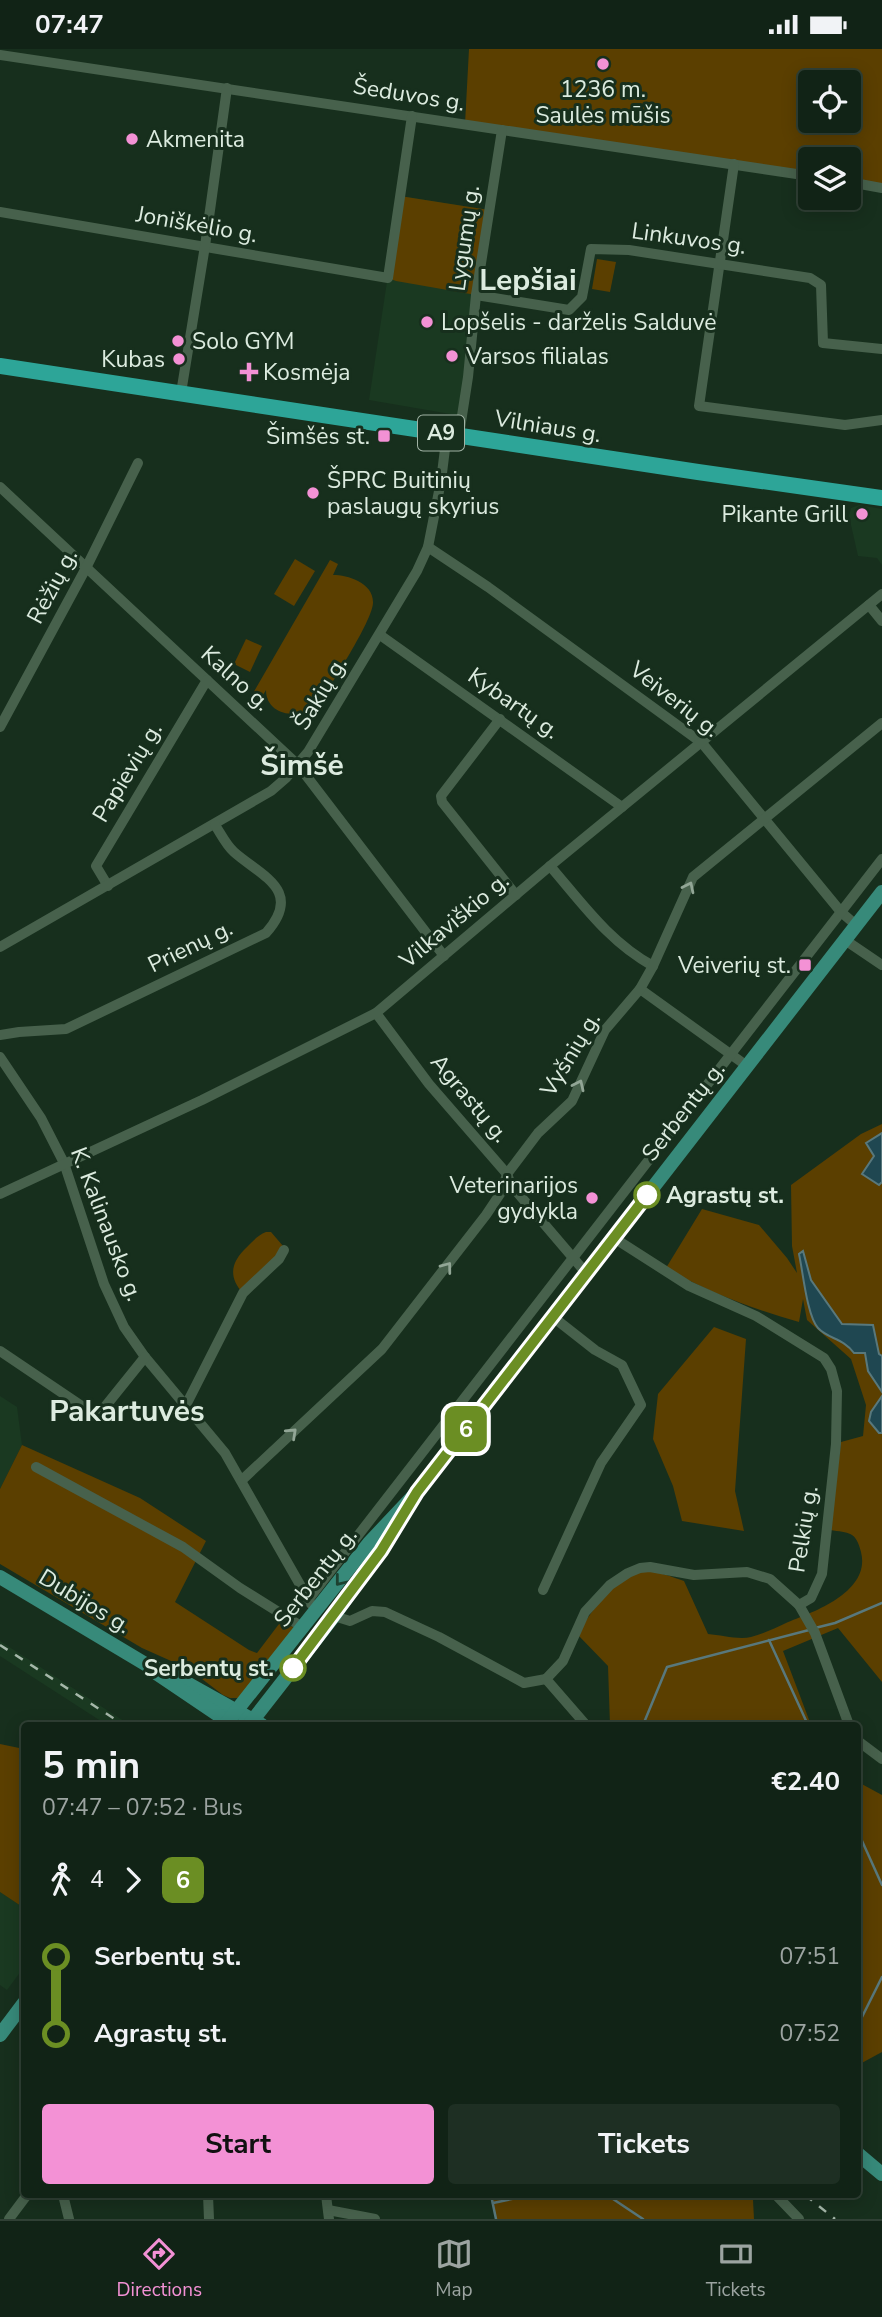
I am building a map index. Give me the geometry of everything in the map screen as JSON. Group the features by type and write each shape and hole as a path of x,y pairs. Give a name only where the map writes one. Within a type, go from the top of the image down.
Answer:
{"highway":[{"name":"Vilniaus g.","path":"0,366 882,498"}],"main road":[{"name":"Serbentų g.","path":"231,1721 304,1628 312,1606 417,1492 882,892"},
{"name":"Serbentų g.","path":"256,1722 381,1551 417,1492"},
{"name":"Dubijos g.","path":"0,1577 147,1665 163,1680 231,1721"},
{"path":"0,2035 21,2007"},
{"path":"861,2156 882,2174"}],"street":[{"name":"Šeduvos g.","path":"0,55 798,174"},
{"path":"181,393 227,88"},
{"name":"Joniškėlio g.","path":"0,212 388,278 412,116"},
{"name":"Lygumų g.","path":"453,434 468,377 477,295 502,130"},
{"path":"734,164 699,407 845,425 882,420"},
{"path":"861,184 882,188"},
{"name":"Linkuvos g.","path":"477,295 569,310 582,296 591,249 629,250 816,281 822,290 822,343 882,349"},
{"name":"Šakių g.","path":"0,947 271,791 298,765 309,752 380,635 428,547 453,434"},
{"name":"Rėžių g.","path":"0,727 86,568 138,463"},
{"name":"Kalno g.","path":"0,487 298,765 444,956"},
{"name":"Veiverių g.","path":"428,547 488,586 702,743 841,912 856,925"},
{"name":"Vilkaviškio g.","path":"0,1194 202,1100 376,1013 550,866 882,594"},
{"path":"869,604 882,621"},
{"name":"Kybartų g.","path":"380,635 622,807"},
{"name":"Papievių g.","path":"108,886 96,866 207,680"},
{"path":"500,719 441,796 442,801 516,895"},
{"name":"Vyšnių g.","path":"242,1480 396,1333 486,1215 502,1191 507,1174 538,1133 572,1101 605,1030 640,989 653,966 693,877 882,723"},
{"name":"Prienų g.","path":"0,1035 66,1029 266,933 277,916 278,890 269,877 233,851 215,825"},
{"path":"312,1606 573,1259 882,859"},
{"path":"550,866 608,935 653,966"},
{"path":"845,940 882,965"},
{"path":"640,989 747,1066"},
{"name":"Agrastų g.","path":"376,1013 429,1084 507,1174 510,1185 586,1273"},
{"name":"K. Kalinausko g.","path":"0,1057 41,1118 64,1163 104,1284 124,1327 145,1357 225,1453 312,1606"},
{"name":"Pelkių g.","path":"546,1679 563,1661 585,1612 610,1585 640,1567 694,1574 747,1572 770,1579 799,1605 811,1598 821,1574 837,1420 837,1391 831,1369 816,1351 756,1316 689,1286 614,1238"},
{"path":"186,1405 243,1293 279,1259 284,1250"},
{"path":"543,1590 601,1463 641,1405 622,1365 595,1350 553,1317"},
{"path":"0,1351 94,1412 104,1408 145,1357"},
{"path":"36,1467 183,1547 240,1588 304,1628"},
{"path":"799,1605 815,1633 848,1722"},
{"path":"334,1616 350,1621 372,1611 385,1612 439,1637 524,1683 546,1679 583,1722"},
{"path":"861,1743 882,1759"},
{"path":"9,2219 25,2198"},
{"path":"64,2198 69,2219"},
{"path":"208,2198 209,2219"},
{"path":"779,2198 799,2219"},
{"path":"329,2215 375,2219"}],"shaded area":[{"path":"469,49 882,49 882,188 861,184 861,147 798,147 798,174 465,124"},
{"name":"Lopšelis - darželis Salduvė","path":"400,196 489,210 462,416 369,400"},
{"path":"400,196 489,210 476,295 388,278"},
{"path":"597,259 616,262 610,292 592,289"},
{"path":"859,505 882,509 882,565 877,558 858,556 849,516 851,508"},
{"path":"295,559 315,571 294,606 274,594"},
{"path":"330,560 338,564 333,575 359,581 369,590 373,603 371,612 319,705 304,713 278,711 268,699 266,690 260,700 252,695"},
{"path":"246,639 262,646 250,672 234,664"},
{"path":"882,1124 882,1133 866,1143 874,1156 878,1185 882,1182 882,1356 879,1354 873,1325 842,1324 811,1280 803,1252 799,1255 808,1306 818,1328 865,1352 868,1371 882,1392 871,1412 879,1433 882,1433 882,1682 838,1628 783,1651 810,1722 610,1722 608,1666 578,1635 603,1597 621,1581 640,1572 651,1572 684,1581 708,1634 741,1638 764,1633 825,1606 849,1589 857,1578 862,1566 857,1540 851,1534 830,1530 841,1442 863,1436 866,1405 851,1359 807,1320 803,1299 799,1322 731,1299 666,1268 702,1209 759,1225 797,1273 792,1246 791,1185 861,1134"},
{"path":"271,1232 284,1250 243,1293 233,1275 235,1263 258,1236"},
{"path":"714,1327 746,1339 735,1491 744,1531 682,1521 673,1486 653,1439 658,1394"},
{"path":"0,1396 17,1407 22,1445 0,1489"},
{"path":"22,1445 140,1498 206,1541 175,1602 257,1653 282,1620 297,1630 240,1698 223,1695 189,1669 142,1648 0,1564 0,1489"},
{"path":"0,1641 125,1722 102,1722 0,1656"},
{"path":"0,1744 21,1748 21,1906 0,1892"},
{"path":"861,1784 882,1795 882,2052 861,2063"},
{"path":"0,1892 21,1906 21,1971 7,1990 0,1985"},
{"path":"492,2198 750,2198 753,2200 754,2219 496,2219"}],"water":[{"path":"882,1133 882,1182 879,1185 862,1174 874,1156 866,1143"},
{"path":"803,1251 811,1280 842,1324 873,1325 879,1354 882,1356 882,1392 868,1371 865,1353 854,1353 845,1344 822,1332 814,1322 799,1254"},
{"path":"882,1396 882,1433 879,1433 869,1421 871,1412"}],"waterway":[{"path":"815,1628 835,1623 882,1603"},
{"path":"644,1722 667,1667 809,1630"},
{"path":"769,1640 807,1722"},
{"path":"861,1839 882,1885"},
{"path":"861,2019 882,1977"},
{"path":"492,2198 496,2219"},
{"path":"493,2203 517,2198"},
{"path":"612,2198 643,2219"}],"railway":[{"path":"0,1645 119,1722"},
{"path":"809,2198 835,2219"}],"bus line":[{"name":"6","path":"293,1668 381,1551 417,1492 647,1195"}],"place":[{"name":"1236 m. Saulės mūšis","path":"603,64"},
{"name":"Akmenita","path":"132,139"},
{"name":"Lopšelis - darželis Salduvė","path":"427,322"},
{"name":"Solo GYM","path":"178,341"},
{"name":"Varsos filialas","path":"452,356"},
{"name":"Kubas","path":"179,359"},
{"name":"Kosmėja","path":"249,372"},
{"name":"Šimšės st.","path":"384,436"},
{"name":"ŠPRC Buitinių paslaugų skyrius","path":"313,493"},
{"name":"Pikante Grill","path":"862,514"},
{"name":"Veiverių st.","path":"805,965"},
{"name":"Agrastų st.","path":"647,1195"},
{"name":"Veterinarijos gydykla","path":"592,1198"},
{"name":"Serbentų st.","path":"293,1668"}],"district":[{"name":"Lepšiai","path":"528,280"},
{"name":"Šimšė","path":"302,765"},
{"name":"Pakartuvės","path":"127,1411"}]}
